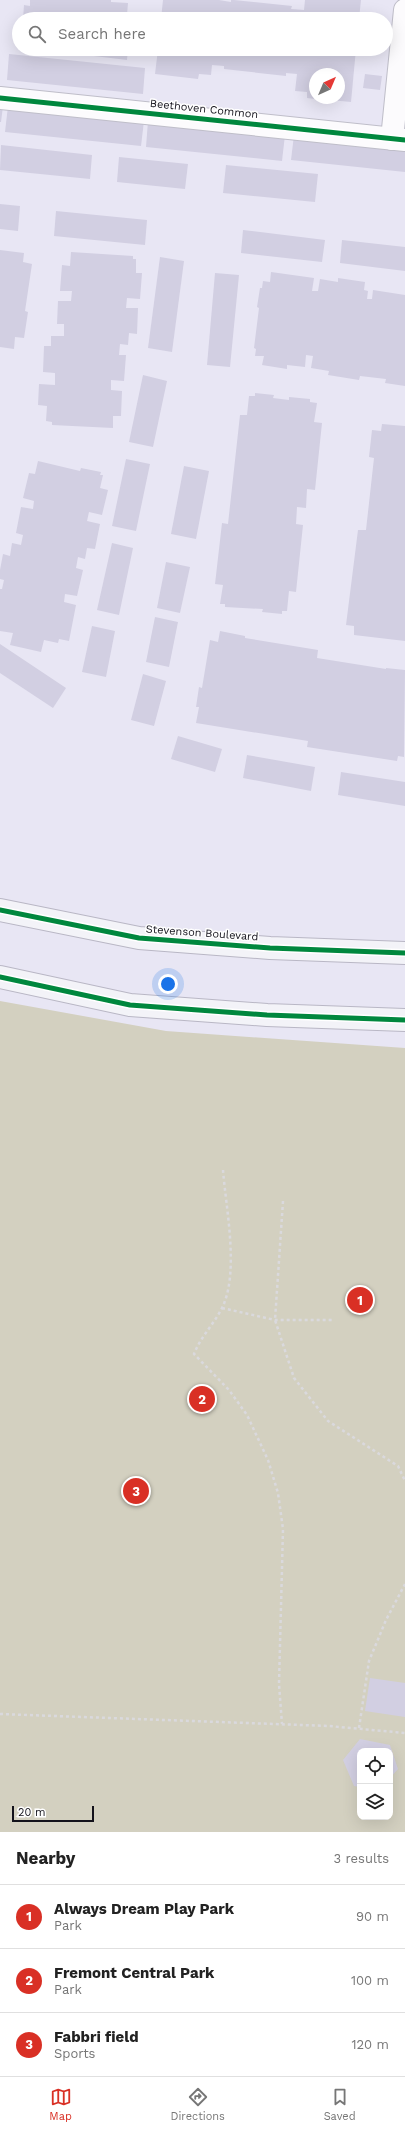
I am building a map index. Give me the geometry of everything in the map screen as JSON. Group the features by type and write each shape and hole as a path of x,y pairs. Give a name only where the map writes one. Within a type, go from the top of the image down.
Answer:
{"main road":[{"name":"Stevenson Boulevard","path":"0,910 139,938 270,948 405,953"},
{"path":"0,978 130,1005 267,1015 405,1020"}],"street":[{"name":"Beethoven Common","path":"0,98 398,140 405,10"}],"path":[{"path":"223,1170 230,1236 230,1275 227,1295 222,1308 205,1333 194,1354 229,1390 247,1415 268,1460 278,1493 283,1529 279,1684 282,1724"},
{"path":"283,1201 275,1320 294,1378 328,1421 398,1466 405,1481"},
{"path":"222,1308 275,1320 333,1320"},
{"path":"359,1728 369,1661 386,1620 405,1584"},
{"path":"0,1714 282,1724 359,1728 405,1733"}],"shaded area":[{"path":"0,1001 166,1031 405,1048 405,1832 0,1832"}],"building":[{"path":"30,0 111,0 111,2 128,3 127,12 24,12 24,5 30,6"},
{"path":"163,0 219,0 231,2 231,0 234,0 292,6 291,9 304,10 305,0 361,0 360,12 162,12"},
{"path":"9,54 12,54 12,56 28,56 145,68 143,94 7,80"},
{"path":"94,56 127,56 127,60"},
{"path":"157,56 355,56 351,102 345,101 345,68 309,68 309,98 307,98 307,92 295,91 297,74 286,73 286,76 224,69 224,66 212,65 211,75 199,74 198,79 155,74"},
{"path":"365,74 382,76 380,90 363,88"},
{"path":"0,106 3,106 1,122 0,122"},
{"path":"8,106 144,121 141,146 5,132"},
{"path":"148,121 285,135 282,161 146,147"},
{"path":"294,135 405,147 405,172 291,160"},
{"path":"1,145 92,155 90,179 0,170"},
{"path":"119,157 188,164 185,189 117,182"},
{"path":"226,165 318,174 315,202 223,193"},
{"path":"0,204 20,206 18,231 0,229"},
{"path":"56,211 147,220 145,245 54,236"},
{"path":"243,230 325,240 322,262 241,253"},
{"path":"342,240 405,247 405,271 340,263"},
{"path":"0,250 24,253 23,262 32,264 25,311 28,312 24,338 15,337 14,349 0,347"},
{"path":"71,252 133,256 133,259 136,259 136,273 142,273 140,299 127,298 126,308 138,308 137,334 129,333 128,345 120,344 119,355 126,355 124,381 111,380 111,390 122,391 121,416 113,416 113,428 52,425 52,422 46,421 47,406 38,405 39,384 55,385 55,373 43,372 44,346 51,346 51,336 64,336 64,324 57,324 58,301 71,301 72,291 60,291 62,265 70,266"},
{"path":"160,257 184,261 172,352 148,348"},
{"path":"271,272 314,278 312,291 318,291 320,279 338,282 338,278 365,282 364,290 368,291 367,299 372,299 373,290 405,295 405,386 385,383 386,379 360,376 359,380 328,375 329,371 311,368 313,356 306,355 305,367 287,365 287,369 262,365 264,356 255,356 256,349 254,348 259,308 257,307 260,288 262,288 263,281 270,282"},
{"path":"215,273 239,275 230,367 207,365"},
{"path":"143,375 167,381 153,447 129,442"},
{"path":"255,393 274,395 273,398 289,400 289,397 310,399 310,402 317,403 314,422 322,423 315,490 307,489 306,508 297,507 296,524 303,525 296,592 289,591 287,611 282,611 282,614 262,612 263,609 225,607 225,604 220,604 223,585 215,584 222,523 228,524 240,415 247,415 249,396 255,396"},
{"path":"382,424 405,426 405,641 354,635 354,626 346,625 358,530 366,530 374,458 369,457 372,430 381,431"},
{"path":"126,459 150,464 136,531 112,526"},
{"path":"38,461 80,471 81,468 101,472 100,475 103,475 100,488 108,490 102,515 89,512 87,521 100,524 95,549 87,548 85,559 78,557 76,568 83,570 77,596 65,594 64,602 76,605 69,641 59,639 58,643 44,640 41,652 10,645 13,633 0,631 0,589 2,589 4,580 0,579 0,570 3,554 10,556 12,543 21,545 23,535 16,533 21,507 33,509 34,501 23,498 29,473 35,474"},
{"path":"184,466 209,471 196,539 171,534"},
{"path":"112,543 133,548 119,615 97,610"},
{"path":"166,562 190,567 180,613 157,608"},
{"path":"155,617 178,622 169,667 146,662"},
{"path":"92,626 115,631 106,677 82,672"},
{"path":"220,631 245,636 245,638 318,650 317,658 386,669 405,670 404,757 398,756 397,761 307,747 308,741 196,723 199,707 196,707 199,687 202,688 210,640 218,642"},
{"path":"0,644 66,688 53,708 0,673"},
{"path":"143,674 166,681 154,726 131,720"},
{"path":"178,736 222,749 215,772 171,759"},
{"path":"247,755 315,767 311,791 243,778"},
{"path":"341,772 405,782 405,806 338,795"},
{"path":"370,1678 405,1683 405,1717 365,1711"},
{"path":"360,1739 390,1745 391,1748 357,1748 357,1786 354,1786 343,1760"},
{"path":"393,1754 398,1769 393,1775"}],"cycle path":[{"path":"0,98 405,140"},
{"path":"0,910 139,938 270,948 405,953"},
{"path":"0,977 130,1005 267,1015 405,1020"}],"place":[{"name":"Always Dream Play Park","path":"360,1300"},
{"name":"Fremont Central Park","path":"202,1399"},
{"name":"Fabbri field","path":"136,1491"}]}
